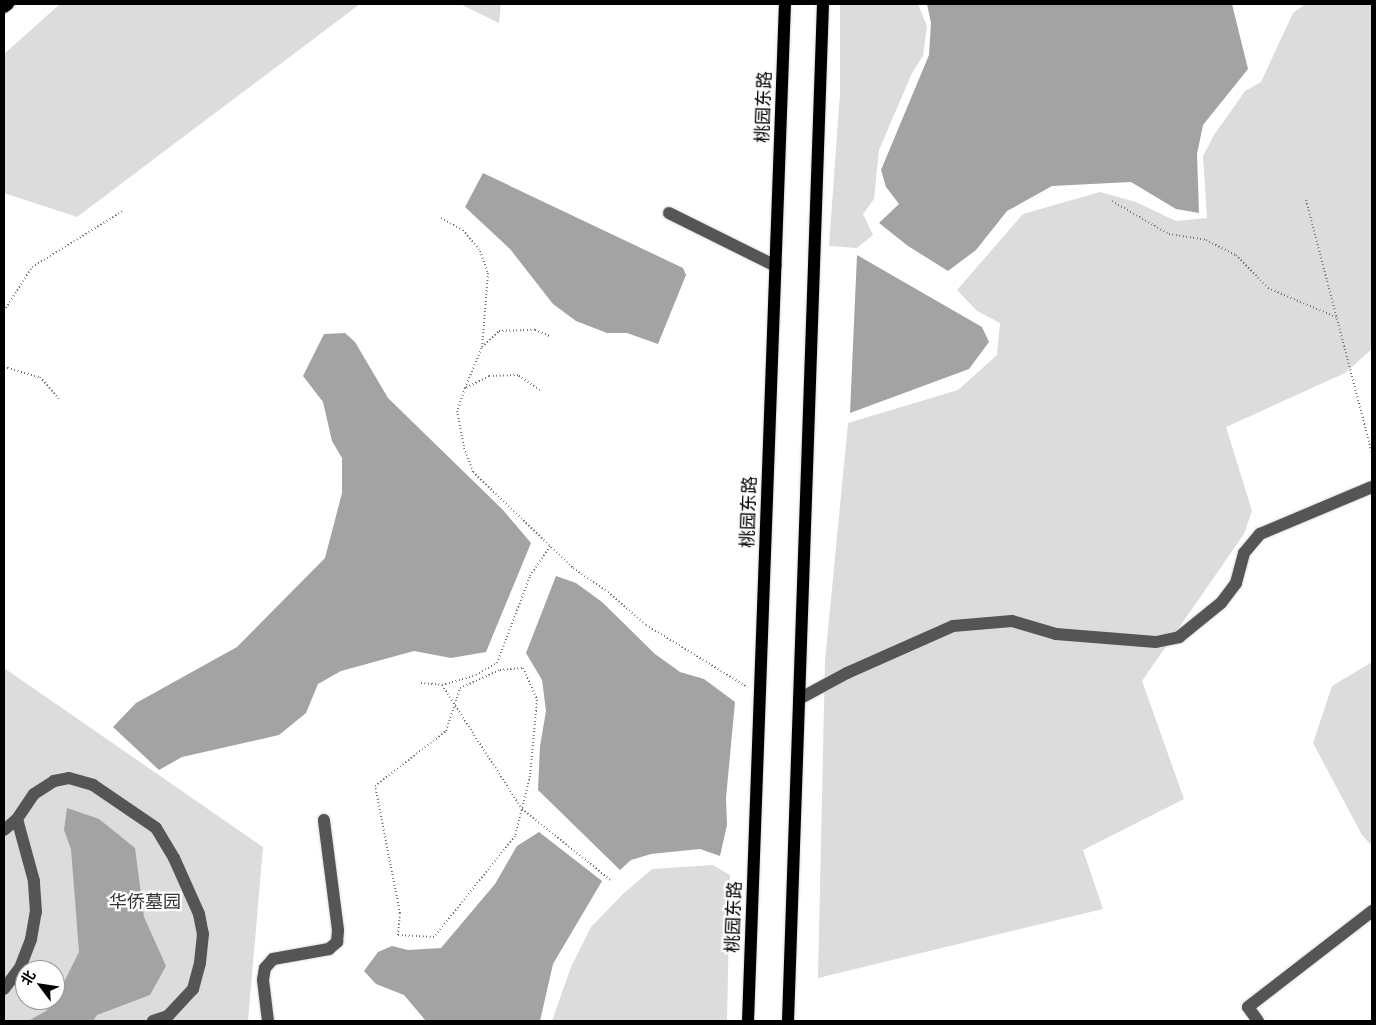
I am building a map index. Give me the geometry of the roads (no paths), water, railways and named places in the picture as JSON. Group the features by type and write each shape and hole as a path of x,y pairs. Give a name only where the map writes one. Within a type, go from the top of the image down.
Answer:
{"main road":[{"path":"4,7 8,4"},
{"name":"桃园东路","path":"748,1021 785,4"},
{"path":"788,1021 823,4"}],"street":[{"path":"669,213 776,266"},
{"path":"799,699 847,673 953,626 1012,621 1056,634 1156,642 1179,637 1221,604 1236,583 1244,553 1260,534 1372,487"},
{"path":"4,830 17,819 34,794 54,781 69,778 93,785 156,828 174,858 198,914 203,934 200,963 193,988 169,1018 153,1021"},
{"path":"4,989 20,968 31,939 36,912 34,882 17,819"},
{"path":"268,1021 263,980 265,968 273,958 329,950 337,942 338,930 324,820"},
{"path":"1258,1021 1248,1007 1372,911"}],"park label":[{"name":"华侨墓园","path":"145,902"}]}
